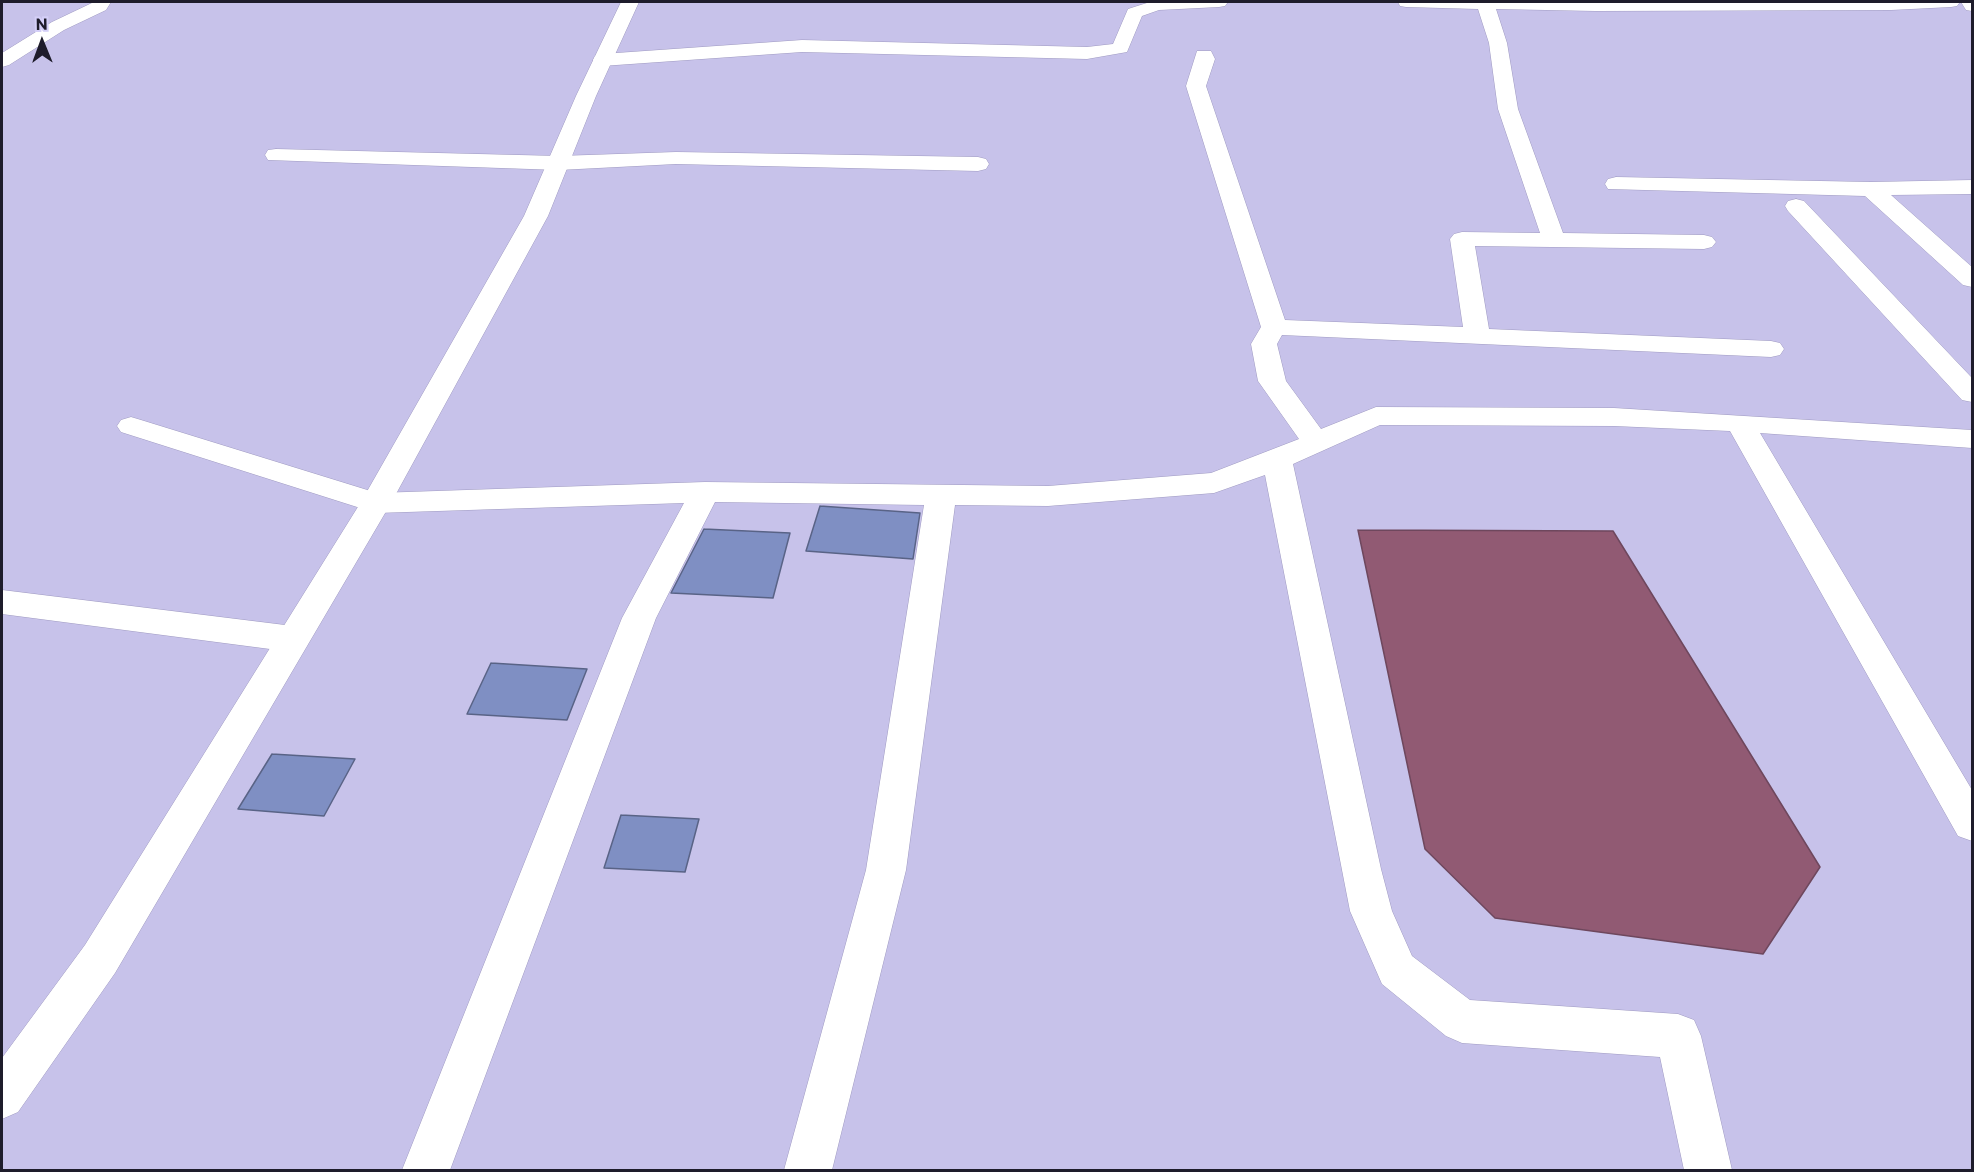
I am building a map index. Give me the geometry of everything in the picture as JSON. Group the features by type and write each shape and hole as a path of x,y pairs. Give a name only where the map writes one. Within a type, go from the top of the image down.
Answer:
{"street":[{"path":"2,61 58,26 100,6 102,2"},
{"path":"2,1096 100,959 376,503 536,216 602,60 630,2"},
{"path":"602,60 802,46 912,46 1087,53 1120,48 1134,13 1158,5 1219,2"},
{"path":"1406,2 1594,4 1951,2"},
{"path":"1970,2 1972,6"},
{"path":"1485,3 1498,43 1508,109 1554,240"},
{"path":"1204,54 1206,59 1196,86 1274,327 1264,344 1272,381 1316,443"},
{"path":"276,155 558,163 676,158 978,164"},
{"path":"1617,184 1871,189 1972,187"},
{"path":"1871,189 1972,279"},
{"path":"1796,206 1972,394"},
{"path":"1477,336 1462,239 1704,242"},
{"path":"1274,327 1771,349"},
{"path":"131,426 376,503 705,492 1048,496 1214,483 1277,460 1376,416 1614,417 1972,439"},
{"path":"1740,423 1972,824"},
{"path":"1277,460 1361,869 1371,911 1397,970 1462,1021 1678,1036 1708,1170"},
{"path":"426,1170 639,618 705,492"},
{"path":"808,1170 886,870 941,495"},
{"path":"2,602 293,639"}],"shaded area":[{"path":"1358,530 1613,531 1820,867 1763,954 1495,918 1425,849"}],"building":[{"path":"820,506 920,513 913,559 806,551"},
{"path":"704,529 790,533 773,598 671,593"},
{"path":"491,663 587,669 567,720 467,714"},
{"path":"272,754 355,759 324,816 238,809"},
{"path":"621,815 699,819 685,872 604,868"}]}
